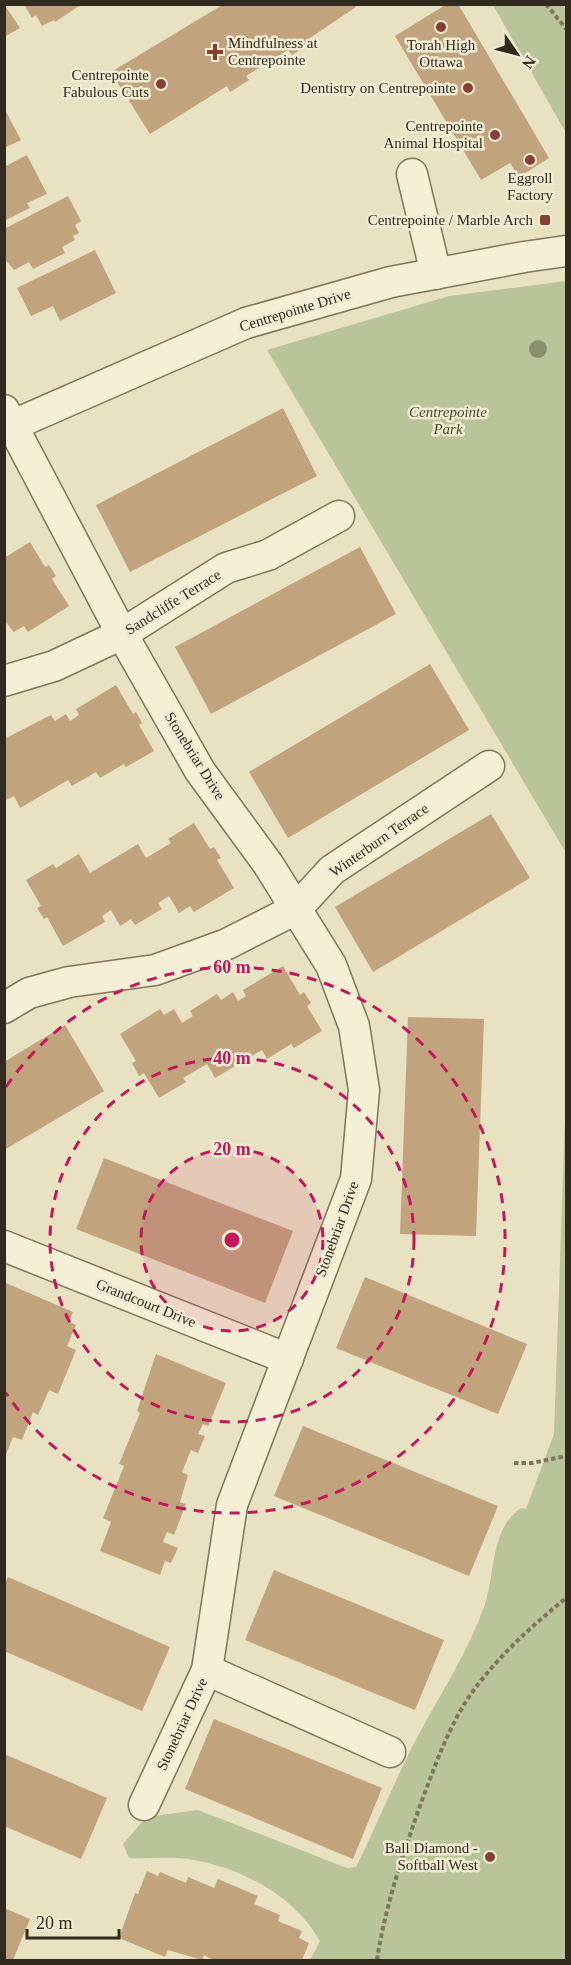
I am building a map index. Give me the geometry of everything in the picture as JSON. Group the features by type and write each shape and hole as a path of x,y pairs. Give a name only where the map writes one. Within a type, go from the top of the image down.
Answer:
{"street":[{"path":"412,174 436,274"},
{"name":"Centrepointe Drive","path":"7,422 246,323 391,282 567,251"},
{"name":"Stonebriar Drive","path":"7,422 122,634 200,771 268,864 331,965 354,1026 364,1090 356,1179 232,1505 207,1670 144,1805"},
{"name":"Sandcliffe Terrace","path":"4,681 54,666 122,634 226,568 268,555 339,516"},
{"name":"Winterburn Terrace","path":"4,1008 29,993 69,982 155,970 227,944 296,909 332,870 489,766"},
{"name":"Grandcourt Drive","path":"4,1246 288,1359"},
{"path":"207,1670 390,1752"}],"path":[{"path":"546,4 567,29"},
{"path":"514,1462 532,1463 567,1456"},
{"path":"377,1960 383,1922 412,1827 451,1724 482,1678 533,1626 567,1599"}],"green space":[{"path":"493,5 566,5 566,133"},
{"name":"Centrepointe Park","path":"566,281 566,853 267,350 449,296"},
{"path":"566,1088 566,1960 310,1960 320,1941 297,1911 266,1887 213,1864 186,1859 129,1858 123,1844 141,1823 154,1816 198,1810 347,1868 356,1867 411,1750 470,1640 488,1594 498,1540 511,1517 521,1508 526,1509 554,1434"}],"building":[{"path":"4,4 20,28 4,37"},
{"path":"24,4 82,4 55,22 54,20 42,26 36,15 32,18"},
{"path":"224,4 354,4 356,7 307,40 310,44 292,55 288,50 246,76 249,80 230,92 227,86 150,134 111,72"},
{"path":"447,4 458,4 549,158 519,177 510,163 481,180 395,36"},
{"path":"4,108 21,140 4,148"},
{"path":"27,155 47,194 27,203 30,208 4,221 4,167"},
{"path":"68,196 81,221 75,225 79,233 73,236 75,240 62,247 65,253 33,269 29,262 14,270 4,258 4,229"},
{"path":"95,250 116,293 60,321 53,306 31,316 17,288"},
{"path":"283,408 317,476 130,572 96,505"},
{"path":"30,542 45,567 49,565 56,576 52,579 69,606 28,632 24,626 14,632 4,620 4,558"},
{"path":"360,547 396,614 211,714 175,647"},
{"path":"430,664 469,730 288,838 249,772"},
{"path":"116,685 133,714 136,712 142,723 139,725 154,751 100,778 96,772 72,786 68,780 20,808 14,796 4,801 4,739 51,715 55,721 66,714 70,721 79,715 76,709"},
{"path":"491,814 530,878 373,972 335,907"},
{"path":"194,823 210,849 214,847 221,858 217,860 234,888 194,912 190,906 179,913 169,896 158,903 162,909 135,925 131,919 120,926 111,910 102,916 105,922 63,946 47,917 44,919 37,908 41,906 26,880 53,864 56,868 79,854 90,873 138,844 146,858 171,843 168,839"},
{"path":"283,966 300,995 304,992 311,1003 307,1006 322,1031 294,1048 291,1044 267,1059 262,1050 215,1078 207,1064 183,1078 186,1082 159,1098 144,1073 139,1076 132,1063 136,1061 120,1034 160,1009 164,1015 174,1009 182,1023 193,1016 190,1011 217,994 221,1000 233,992 238,1001 246,996 243,990"},
{"path":"408,1017 484,1019 476,1236 400,1234"},
{"path":"65,1025 104,1091 4,1150 4,1062"},
{"path":"104,1158 293,1231 265,1303 76,1229"},
{"path":"365,1277 527,1344 498,1414 336,1348"},
{"path":"6,1283 73,1312 69,1322 76,1325 67,1346 76,1350 58,1394 49,1390 38,1415 33,1412 22,1440 13,1437 5,1457"},
{"path":"156,1354 226,1383 208,1426 203,1424 198,1434 205,1436 198,1453 191,1450 182,1472 188,1475 180,1502 186,1504 174,1535 167,1532 163,1542 178,1548 171,1563 165,1561 160,1575 100,1551 111,1522 103,1518 124,1466 119,1464 140,1413 137,1411"},
{"path":"303,1426 498,1506 469,1576 274,1496"},
{"path":"274,1570 444,1640 415,1710 245,1640"},
{"path":"8,1577 170,1647 142,1711 4,1651 4,1586"},
{"path":"214,1719 382,1788 353,1859 185,1789"},
{"path":"4,1754 107,1798 81,1859 4,1826"},
{"path":"147,1871 158,1876 160,1872 186,1883 188,1877 214,1888 218,1879 258,1896 254,1904 280,1915 278,1921 302,1931 299,1938 309,1943 302,1960 213,1960 204,1955 202,1960 168,1950 165,1957 119,1938 135,1893 138,1894"},
{"path":"4,1908 30,1919 13,1960 4,1960"}],"place":[{"name":"Torah High Ottawa","path":"441,27"},
{"name":"Mindfulness at Centrepointe","path":"215,52"},
{"name":"Centrepointe Fabulous Cuts","path":"161,84"},
{"name":"Dentistry on Centrepointe","path":"468,88"},
{"name":"Centrepointe Animal Hospital","path":"495,135"},
{"name":"Eggroll Factory","path":"530,160"},
{"name":"Centrepointe / Marble Arch","path":"545,220"},
{"name":"Ball Diamond - Softball West","path":"490,1857"}]}
